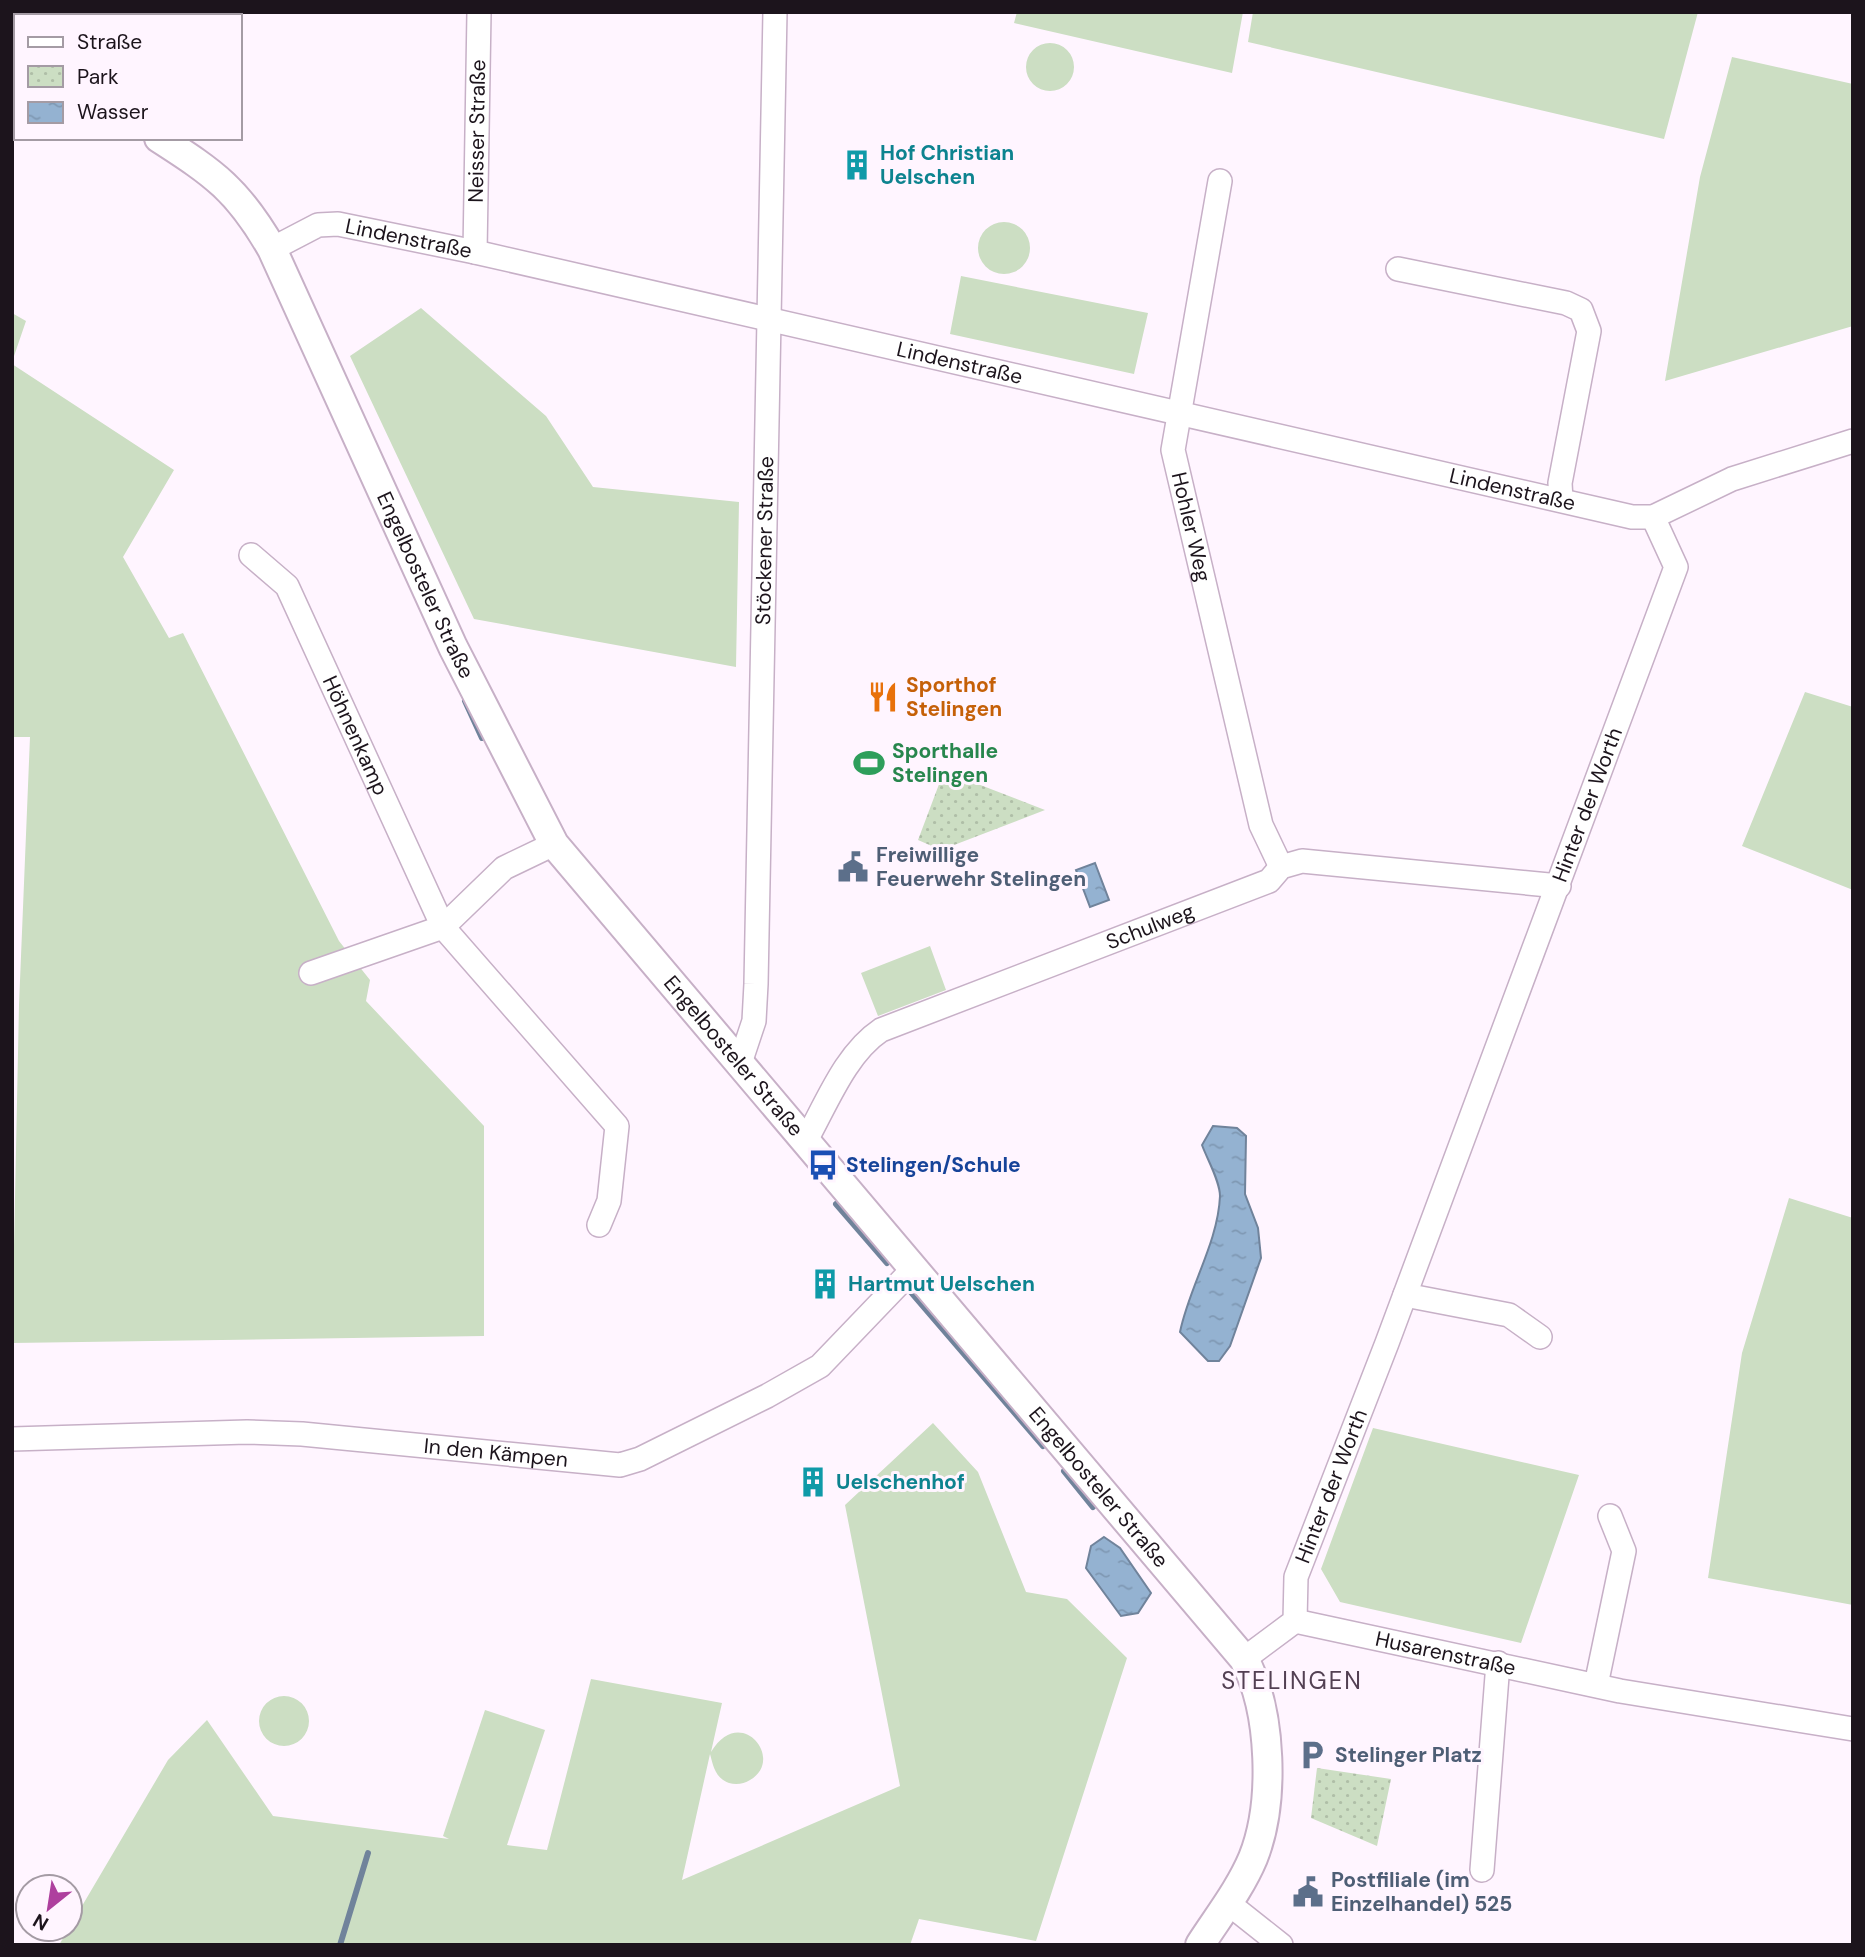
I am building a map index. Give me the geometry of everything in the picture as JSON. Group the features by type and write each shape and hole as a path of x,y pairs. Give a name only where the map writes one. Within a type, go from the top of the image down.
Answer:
{"street":[{"name":"Neisser Straße","path":"474,252 479,12"},
{"name":"Stöckener Straße","path":"739,1066 754,1021 756,985 775,12"},
{"name":"Engelbosteler Straße","path":"162,140 227,186 249,211 272,249 453,647 554,844 739,1066 914,1268 1244,1659 1253,1676 1265,1713 1265,1778 1260,1831 1254,1856 1228,1903 1200,1945"},
{"name":"Hohler Weg","path":"1220,181 1173,450 1261,825 1280,867"},
{"name":"Lindenstraße","path":"272,249 318,225 338,224 474,252 1632,517 1653,517"},
{"path":"1398,269 1566,303 1581,310 1589,331 1560,483 1561,500"},
{"path":"1653,517 1732,479 1853,441"},
{"name":"Hinter der Worth","path":"1295,1621 1296,1577 1559,886 1676,566 1653,517"},
{"name":"Höhnenkamp","path":"251,555 287,586 443,927 617,1126 609,1201 599,1225"},
{"path":"311,972 443,927 505,868 554,844"},
{"name":"Schulweg","path":"805,1142 849,1065 867,1039 881,1030 1269,881 1280,867 1302,861 1559,886"},
{"name":"In den Kämpen","path":"12,1439 247,1432 302,1434 620,1465 640,1460 820,1366 914,1268"},
{"path":"1405,1295 1509,1315 1540,1338"},
{"path":"1596,1685 1624,1551 1610,1516"},
{"path":"1244,1659 1295,1621"},
{"name":"Husarenstraße","path":"1295,1621 1596,1685 1853,1729"},
{"path":"1482,1870 1497,1663"},
{"path":"1228,1903 1281,1945"}],"green space":[{"path":"1017,12 1243,12 1232,73 1014,23"},
{"path":"1253,12 1698,12 1664,139 1248,42"},
{"path":"1050,43 1059,44 1067,50 1073,58 1073,76 1067,84 1059,90 1050,91 1041,90 1033,84 1027,76 1026,67 1027,58 1033,50 1041,44"},
{"path":"1732,57 1853,84 1853,326 1665,381 1700,177"},
{"path":"1004,222 1014,224 1022,230 1028,238 1028,258 1022,266 1014,272 1004,274 994,272 986,266 980,258 978,248 980,238 986,230 994,224"},
{"path":"961,276 1148,313 1134,374 950,334"},
{"path":"421,308 546,416 593,487 739,502 736,667 474,619 350,356"},
{"path":"12,313 26,321 12,362"},
{"path":"12,364 174,470 123,557 169,638 183,633 339,941 370,980 366,1001 484,1126 484,1336 12,1343 19,1005 30,737 12,737"},
{"path":"1805,692 1853,707 1853,890 1742,846"},
{"path":"944,771 1045,810 941,850 918,840"},
{"path":"930,946 946,990 878,1016 861,973"},
{"path":"1789,1198 1853,1218 1853,1605 1708,1578 1742,1353"},
{"path":"933,1423 978,1472 1026,1592 1067,1599 1127,1658 1036,1941 919,1919 910,1945 59,1945 84,1943 84,1903 168,1760 207,1720 273,1816 449,1839 443,1836 485,1710 545,1730 507,1845 547,1850 591,1679 722,1703 711,1752 722,1738 734,1733 746,1734 755,1740 761,1749 763,1760 760,1771 750,1780 734,1784 724,1781 718,1775 710,1754 682,1880 900,1786 845,1505"},
{"path":"1373,1428 1579,1475 1521,1643 1340,1602 1321,1569"},
{"path":"284,1696 302,1703 309,1721 302,1739 284,1746 266,1739 259,1721 266,1703"},
{"path":"1317,1768 1391,1779 1377,1846 1311,1818"}],"water":[{"path":"1095,863 1109,900 1090,907 1076,870"},
{"path":"1213,1126 1237,1128 1246,1136 1245,1194 1258,1228 1261,1258 1230,1346 1219,1361 1208,1361 1180,1332 1218,1213 1220,1196 1216,1177 1202,1145"},
{"path":"1104,1537 1120,1548 1151,1593 1138,1613 1121,1616 1086,1568 1091,1546"}],"waterway":[{"path":"465,701 482,738"},
{"path":"836,1204 887,1263"},
{"path":"910,1291 1043,1446"},
{"path":"1064,1471 1093,1507"},
{"path":"340,1945 368,1853"}],"place":[{"name":"Hof Christian Uelschen","path":"857,165"},
{"name":"Sporthof Stelingen","path":"883,697"},
{"name":"Sporthalle Stelingen","path":"869,763"},
{"name":"Freiwillige Feuerwehr Stelingen","path":"853,867"},
{"name":"Stelingen/Schule","path":"823,1165"},
{"name":"Hartmut Uelschen","path":"825,1284"},
{"name":"Uelschenhof","path":"813,1482"},
{"name":"Stelinger Platz","path":"1312,1755"},
{"name":"Postfiliale (im Einzelhandel) 525","path":"1308,1892"}],"district":[{"name":"STELINGEN","path":"1292,1681"}]}
